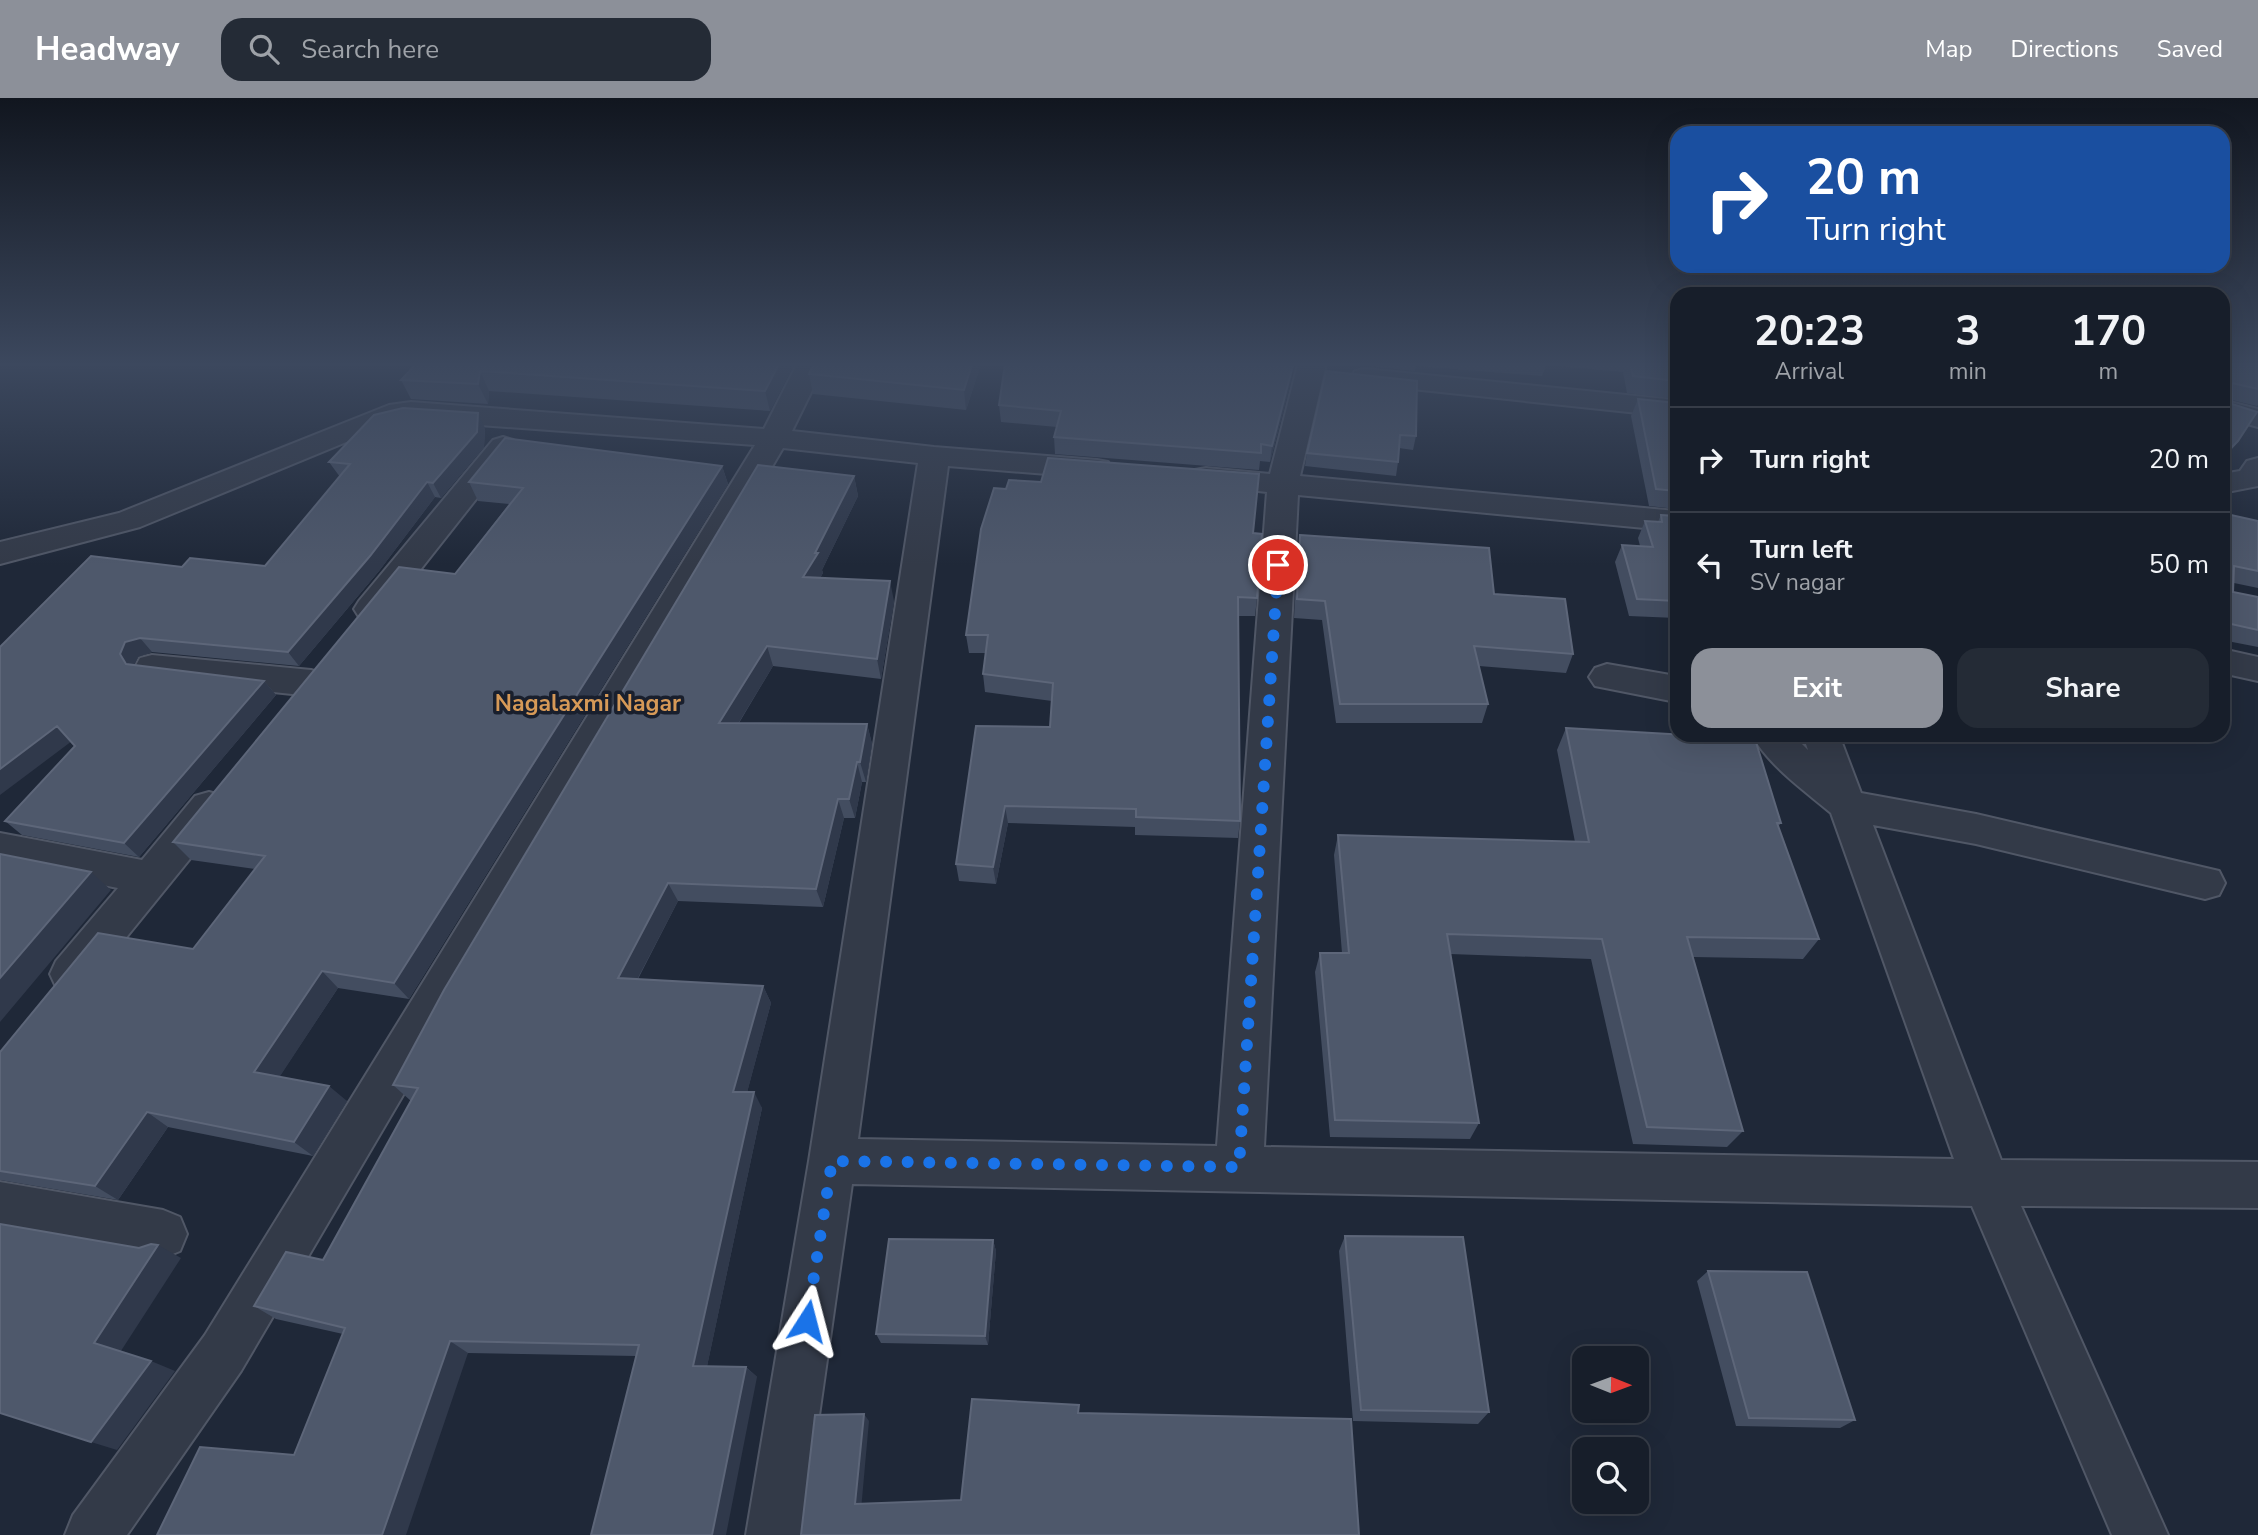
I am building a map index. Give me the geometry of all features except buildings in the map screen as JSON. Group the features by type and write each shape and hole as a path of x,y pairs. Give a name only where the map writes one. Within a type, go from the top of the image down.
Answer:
{"street":[{"path":"0,552 129,520 347,431"},
{"path":"354,629 516,431"},
{"path":"688,431 934,456 1129,471"},
{"path":"93,1535 223,1353 777,431"},
{"path":"1239,1167 1283,483 1292,431"},
{"path":"774,1535 832,1161 934,456"},
{"path":"1171,475 1283,483 1670,520"},
{"path":"92,558 129,520"},
{"path":"2230,663 2258,669"},
{"path":"152,667 319,672 285,713"},
{"path":"1607,677 1670,688"},
{"path":"1777,742 1847,805 1976,829 2205,883"},
{"path":"1824,742 1986,1183 2140,1535"},
{"path":"53,996 227,786"},
{"path":"0,849 151,878"},
{"path":"832,1161 1986,1183 2258,1185"},
{"path":"0,1206 163,1234"}],"district":[{"name":"Nagalaxmi Nagar","path":"588,703"}],"route":[{"path":"807,1321 832,1161 1239,1167 1278,565"}]}
